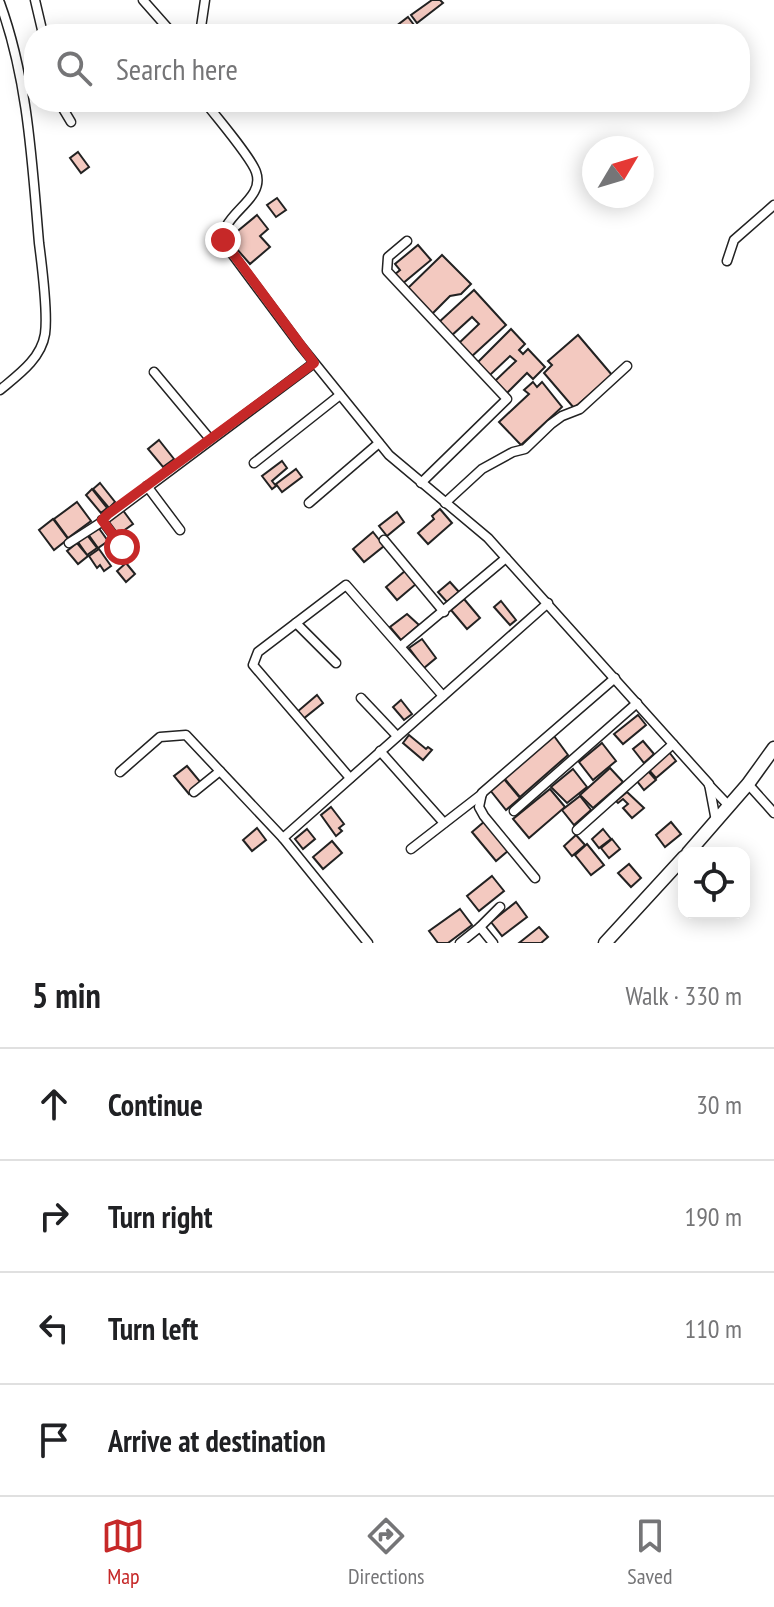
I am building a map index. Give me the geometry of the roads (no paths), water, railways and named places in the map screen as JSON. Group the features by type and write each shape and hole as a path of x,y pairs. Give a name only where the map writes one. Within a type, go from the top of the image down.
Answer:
{"street":[{"path":"35,0 41,24"},
{"path":"143,0 164,24"},
{"path":"201,24 205,0"},
{"path":"0,3 24,92"},
{"path":"0,390 28,367 45,336 28,112"},
{"path":"65,112 71,122"},
{"path":"212,112 257,174 256,190 225,227 223,240 314,363 393,460 488,538 729,806"},
{"path":"727,261 734,240 774,205"},
{"path":"407,241 388,257 387,271 507,399 421,483"},
{"path":"69,543 314,363"},
{"path":"445,503 482,469 525,449 551,424 580,409 627,366"},
{"path":"154,372 210,439"},
{"path":"254,463 340,395"},
{"path":"309,503 379,443"},
{"path":"147,486 180,530"},
{"path":"102,520 122,547"},
{"path":"384,540 444,612"},
{"path":"401,646 506,558"},
{"path":"350,778 253,665 258,652 346,585 443,696"},
{"path":"283,838 548,603"},
{"path":"296,623 336,663"},
{"path":"411,849 482,793 615,678"},
{"path":"361,698 397,736"},
{"path":"514,811 637,703"},
{"path":"120,772 160,737 186,735 283,838 368,943"},
{"path":"577,830 673,744"},
{"path":"693,847 748,784 774,748"},
{"path":"380,751 444,823"},
{"path":"194,792 220,771"},
{"path":"709,784 716,821"},
{"path":"748,784 774,813"},
{"path":"482,793 479,807 484,816 535,878"},
{"path":"605,943 678,864"},
{"path":"460,943 500,907"},
{"path":"480,927 493,943"}]}
